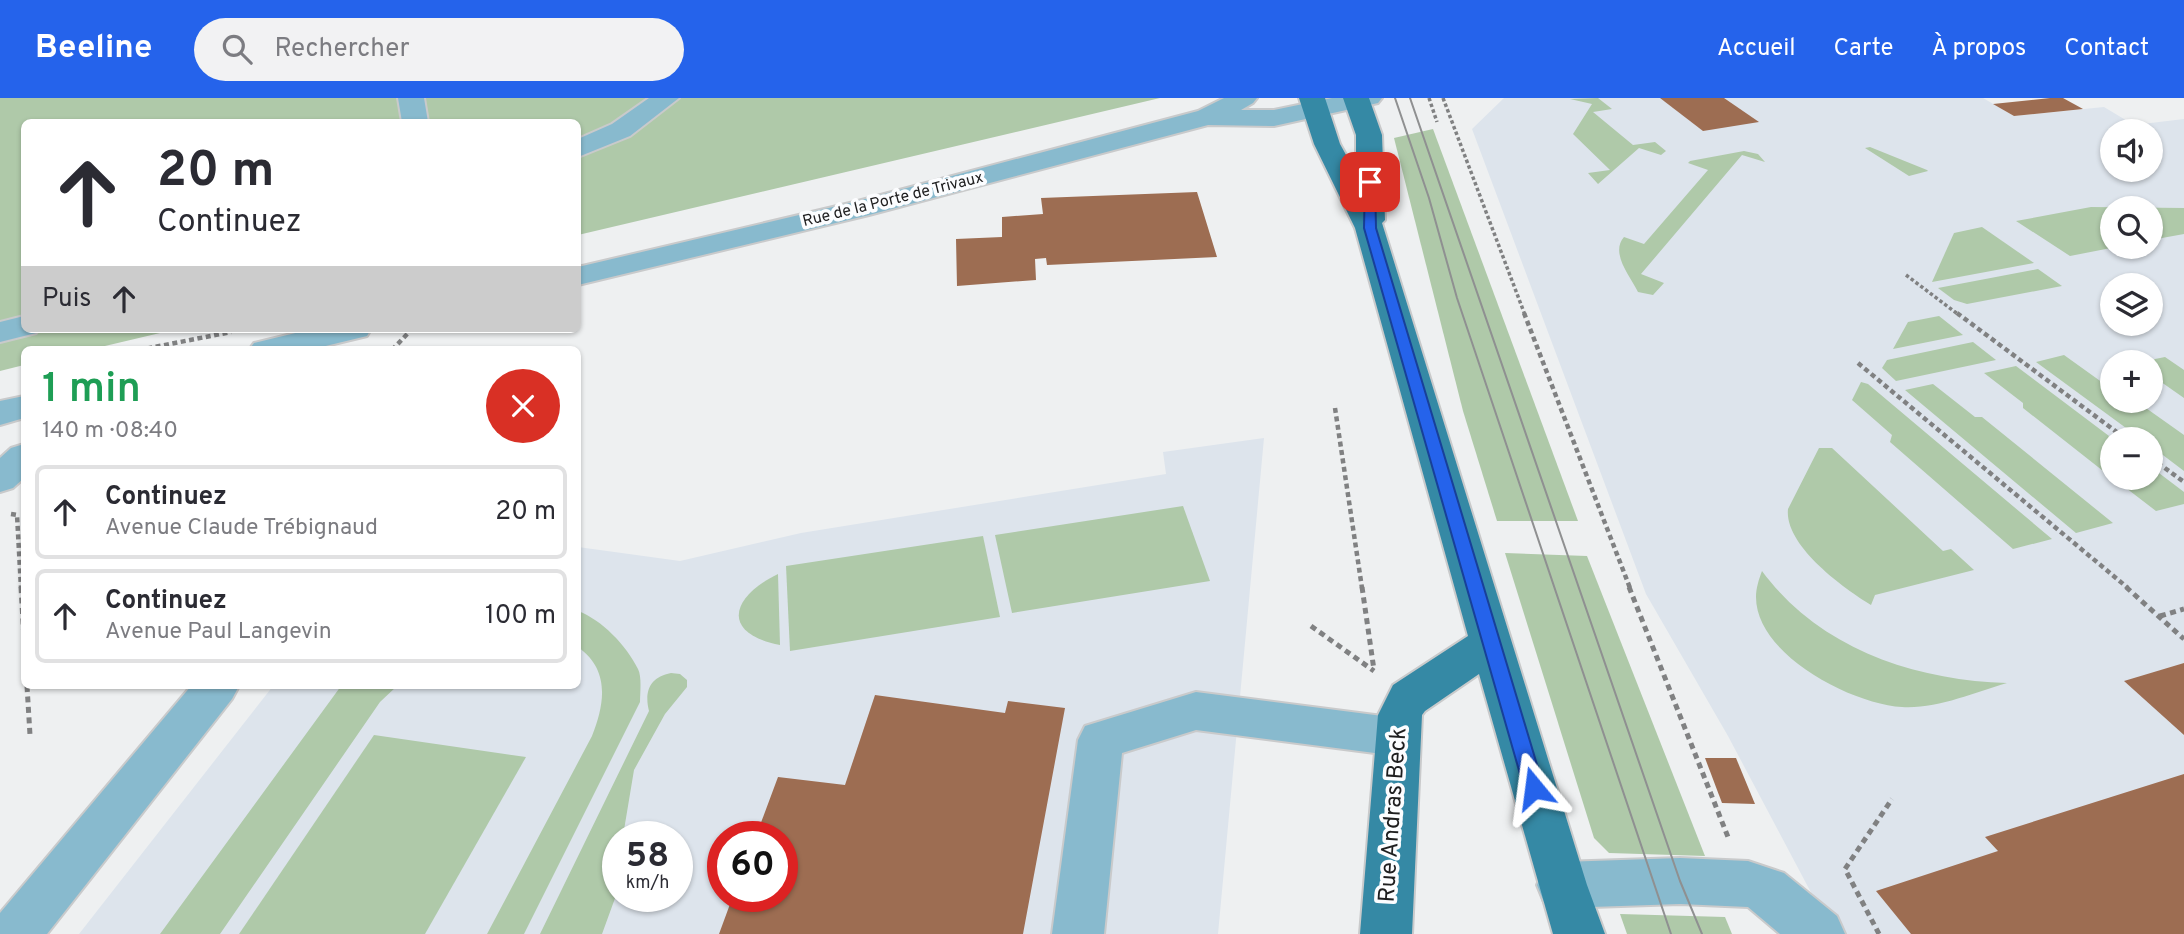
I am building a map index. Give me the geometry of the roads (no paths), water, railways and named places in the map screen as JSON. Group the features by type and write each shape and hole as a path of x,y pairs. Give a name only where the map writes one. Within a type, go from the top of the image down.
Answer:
{"main road":[{"path":"1361,99 1369,135 1370,228"},
{"path":"1314,104 1327,144 1370,228 1562,886 1579,934"},
{"path":"1390,696 1492,643"},
{"name":"Rue Andras Beck","path":"1386,934 1390,696"}],"street":[{"path":"411,98 414,119"},
{"path":"581,148 621,130 666,98"},
{"name":"Rue de la Porte de Trivaux","path":"581,275 859,209 1206,117 1244,98"},
{"name":"Rue de la Porte de Trivaux","path":"1206,117 1253,120 1314,104 1361,99"},
{"path":"0,332 21,327"},
{"path":"283,346 338,333"},
{"path":"0,413 21,408"},
{"path":"0,478 21,460"},
{"path":"15,934 216,689"},
{"path":"1078,934 1101,740 1196,711 1248,718 1390,696"},
{"path":"1562,886 1680,881 1748,884 1766,890 1819,934"}],"tram line":[{"path":"1395,98 1429,198 1457,298 1671,934"},
{"path":"1410,98 1680,881 1702,934"}]}
